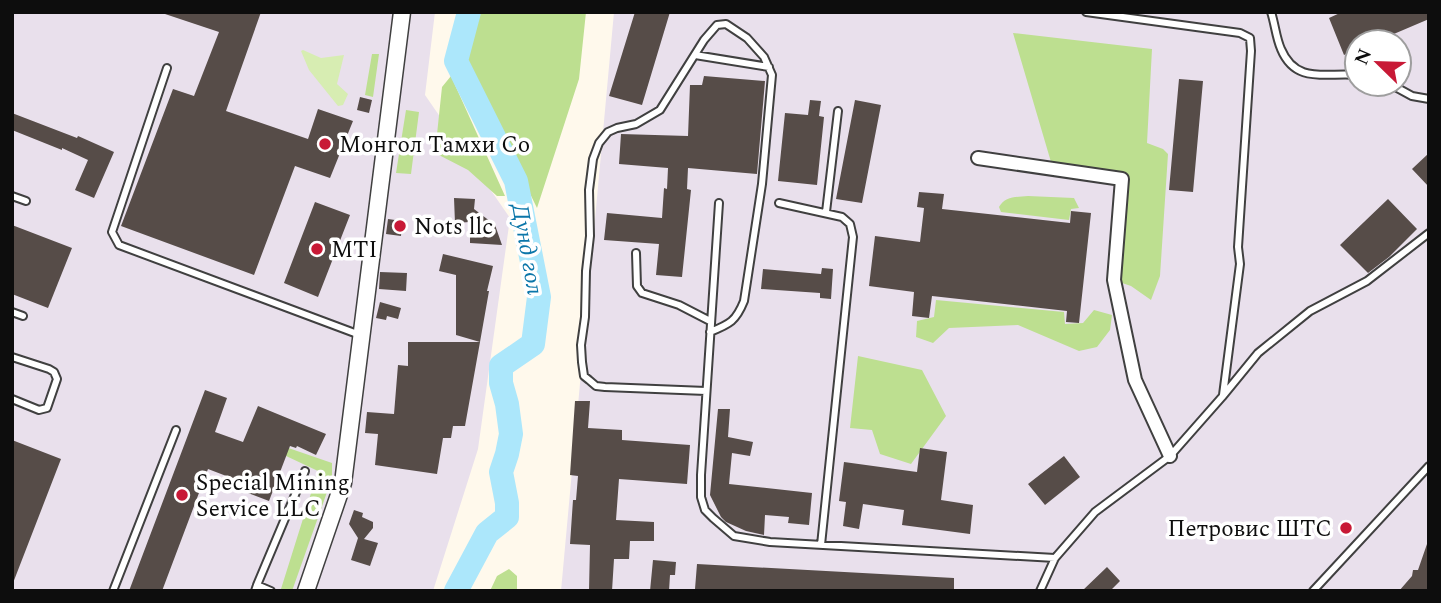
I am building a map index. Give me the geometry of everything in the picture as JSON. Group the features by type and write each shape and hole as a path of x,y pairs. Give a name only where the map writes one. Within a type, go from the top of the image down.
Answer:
{"street":[{"path":"308,588 343,483 402,12"},
{"path":"978,158 1122,179 1114,280 1135,380 1170,456"}],"lane":[{"path":"1086,12 1240,33 1251,38 1238,247 1240,264 1222,397"},
{"path":"1270,12 1280,48 1290,65 1306,74 1343,75"},
{"path":"706,391 596,386 584,376 581,345 590,236 589,190 593,159 608,132 636,124 660,110 704,40 717,25 726,24 747,38 764,57 772,75 762,184 744,301 738,316 727,325 710,332"},
{"path":"695,55 769,67"},
{"path":"167,68 112,232 119,245 362,336"},
{"path":"826,212 838,111"},
{"path":"12,196 26,201"},
{"path":"779,202 842,217 850,224 853,237 821,545"},
{"path":"719,203 701,475 701,497 705,510 734,536 770,542 1055,558"},
{"path":"1040,591 1055,558 1095,512 1170,456 1258,353 1310,311 1367,281 1429,233"},
{"path":"636,253 637,286 642,293 679,305 710,321"},
{"path":"12,312 23,316"},
{"path":"12,357 49,369 57,379 47,408 39,410 12,399"},
{"path":"113,591 176,430"},
{"path":"1313,591 1429,466"},
{"path":"271,591 256,588 305,471"}],"shaded area":[{"path":"12,12 435,12 425,95 510,218 478,449 433,591 12,591"},
{"path":"614,12 1429,12 1429,591 561,591"}],"green space":[{"path":"475,12 586,12 579,79 537,208 463,57"},
{"path":"1013,33 1152,49 1147,143 1163,149 1168,154 1160,276 1151,300 1131,286 1119,282 1124,178 1051,162"},
{"path":"301,51 321,58 344,55 337,84 348,94 343,105 338,106 309,70"},
{"path":"372,54 379,54 373,97 365,95"},
{"path":"451,76 505,196 497,196 468,170 435,153 442,87"},
{"path":"406,110 419,112 411,174 396,173"},
{"path":"1028,196 1074,198 1079,208 1071,209 1069,220 1001,212 999,207 1004,201"},
{"path":"936,300 1064,312 1065,324 1083,323 1094,310 1112,315 1110,330 1097,347 1079,351 1018,325 949,328 933,343 916,337 917,321 934,317"},
{"path":"858,356 922,370 946,416 911,464 880,454 872,430 850,428"},
{"path":"271,442 332,463 332,478 292,591 281,589 318,471 269,448"},
{"path":"509,569 517,576 517,591 490,591 497,576"}],"building":[{"path":"165,12 261,12 226,111 308,139 318,109 353,121 330,178 295,166 254,275 121,226 173,89 194,96 219,32"},
{"path":"635,12 670,12 642,105 609,96"},
{"path":"1342,12 1429,12 1429,19 1408,28 1343,28 1343,53 1329,18"},
{"path":"704,76 765,81 757,174 688,168 687,189 691,190 682,277 656,275 659,244 604,240 607,213 662,218 664,188 667,189 668,168 619,164 621,134 688,136 690,85 702,85"},
{"path":"1179,79 1203,81 1193,192 1169,190"},
{"path":"360,97 372,100 369,113 357,110"},
{"path":"810,100 821,101 819,116 824,117 817,185 778,181 785,113 808,115"},
{"path":"855,100 881,105 862,203 836,199"},
{"path":"12,113 114,152 94,198 75,190 88,160 12,130"},
{"path":"1429,153 1429,187 1412,169"},
{"path":"919,192 944,194 942,209 1070,223 1071,211 1091,213 1079,323 1066,322 1067,311 932,296 929,318 912,316 914,292 869,286 875,236 920,242 924,208 917,207"},
{"path":"454,198 475,199 474,209 495,225 502,245 470,243 470,222 455,223"},
{"path":"1388,199 1417,229 1389,257 1368,273 1340,245"},
{"name":"MTI","path":"315,202 350,215 318,297 284,283"},
{"name":"Nots llc","path":"388,219 402,221 401,236 386,234"},
{"path":"12,225 72,248 48,308 12,294"},
{"path":"443,254 493,266 480,342 456,335 456,275 439,271"},
{"path":"822,268 833,269 831,299 820,298 820,293 761,289 763,269 821,274"},
{"path":"380,272 407,273 406,291 379,289"},
{"path":"380,302 401,308 398,319 387,316 386,320 376,318"},
{"path":"408,342 480,342 465,426 453,426 451,438 443,438 437,474 375,465 378,434 365,433 367,412 394,414 398,365 408,366"},
{"name":"Special Mining Service LLC","path":"205,390 227,398 215,432 243,442 258,406 326,434 316,455 297,446 290,446 269,501 240,490 242,482 208,469 162,591 129,591"},
{"path":"575,401 590,401 588,428 622,430 622,440 690,445 687,484 619,479 616,520 654,522 654,541 630,541 629,559 614,559 612,591 589,591 590,545 570,544 573,500 576,500 578,476 570,475"},
{"path":"718,409 730,409 728,437 753,442 750,456 732,453 729,484 812,493 809,525 788,523 789,517 765,515 764,535 746,531 721,517 710,495"},
{"path":"12,440 61,459 13,583 12,583"},
{"path":"920,448 947,452 941,500 973,505 970,534 902,525 904,510 863,504 859,529 843,526 846,502 839,501 844,462 917,472"},
{"path":"1064,456 1080,477 1045,505 1028,484"},
{"path":"354,510 363,513 362,517 373,522 373,528 364,539 378,543 370,566 351,560 358,538 349,524"},
{"path":"1427,544 1429,591 1399,591 1412,576 1413,570 1418,570"},
{"path":"653,560 676,562 675,575 670,575 669,591 650,591"},
{"path":"697,564 954,578 954,591 710,591 695,589"},
{"path":"1107,567 1120,581 1110,591 1082,591"}],"waterway":[{"name":"Дунд гол","path":"456,591 487,533 507,517 501,472 511,434 501,383 501,366 533,344 539,297 516,181 456,61 469,12"}],"place":[{"name":"Монгол Тамхи Со","path":"325,144"},
{"name":"Nots llc","path":"400,226"},
{"name":"MTI","path":"317,249"},
{"name":"Special Mining Service LLC","path":"182,495"},
{"name":"Петровис ШТС","path":"1346,528"}]}
